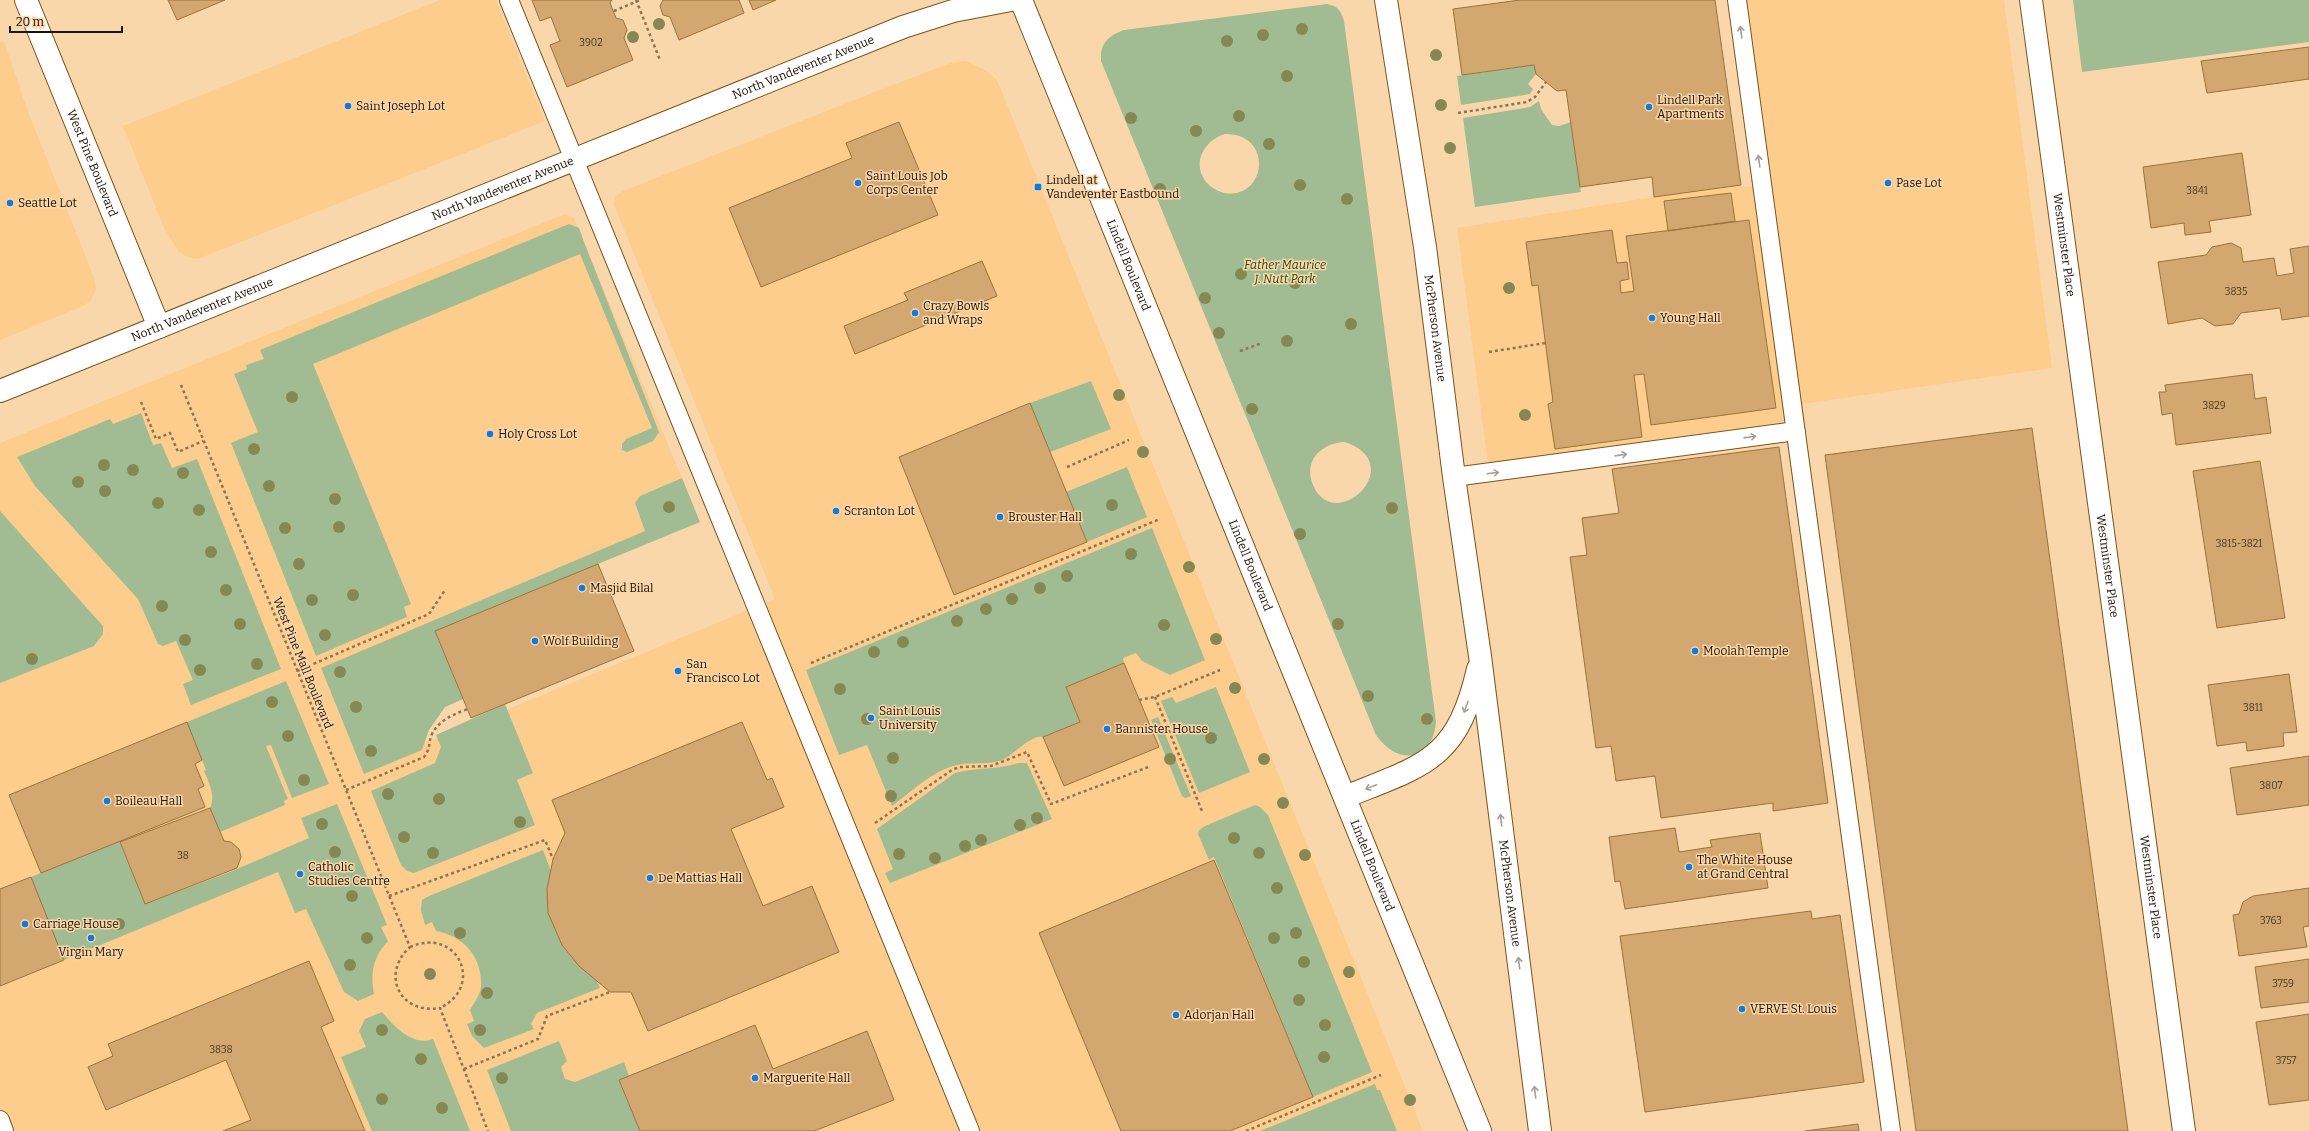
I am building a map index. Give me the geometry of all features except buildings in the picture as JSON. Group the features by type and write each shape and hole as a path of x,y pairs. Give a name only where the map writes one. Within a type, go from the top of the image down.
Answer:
{"street":[{"name":"West Pine Boulevard","path":"26,0 159,327"},
{"name":"North Vandeventer Avenue","path":"0,391 924,19 953,11 1011,0"},
{"name":"Lindell Boulevard","path":"1021,0 1480,1131"},
{"name":"McPherson Avenue","path":"1386,0 1425,247 1454,478 1480,656 1540,1131"},
{"name":"Westminster Place","path":"2031,0 2184,1131"},
{"name":"McPherson Avenue","path":"1344,797 1415,768 1439,753 1452,738 1464,715 1473,690 1480,656"}],"lane":[{"path":"509,0 970,1131"},
{"path":"1737,0 1891,1131"},
{"path":"1454,478 1796,431"},
{"path":"0,1120 4,1131"}],"path":[{"path":"614,11 640,0"},
{"path":"636,1 660,60"},
{"path":"1458,113 1527,102 1535,97 1546,82"},
{"path":"1240,351 1262,342"},
{"path":"1489,352 1545,343"},
{"name":"West Pine Mall Boulevard","path":"181,385 410,947"},
{"path":"141,402 156,439 170,433 178,452 204,441"},
{"path":"1067,467 1128,440"},
{"path":"783,674 1160,519"},
{"path":"297,671 429,614 445,590"},
{"path":"1139,700 1155,697 1220,670"},
{"path":"1155,697 1202,811"},
{"path":"346,790 424,757 429,750 432,734 441,722 450,716 468,709"},
{"path":"849,835 880,821 952,770 959,767 991,766 1028,752 1050,804 1151,766"},
{"path":"389,896 545,840 553,859"},
{"path":"430,941 441,943 457,956 462,965 462,986 457,996 450,1004 440,1008 428,1010 407,1002 399,992 395,982 395,971 402,953 410,947 430,941"},
{"path":"464,1069 538,1039 547,1016 610,992"},
{"path":"440,1008 488,1131"},
{"path":"1246,1131 1381,1075"}],"shaded area":[{"path":"440,0 496,0 545,121 198,259 185,256 179,252 164,228 123,126"},
{"path":"1746,0 2004,0 2052,368 1802,404 1805,419 1488,464 1457,228 1654,197 1741,185 1747,187 1770,184"},
{"path":"4,41 27,109 95,280 96,289 91,301 81,307 0,340 0,42"},
{"name":"Saint Louis University","path":"966,61 985,70 996,79 1002,92 1423,1131 0,1131 0,443 565,214 574,218 700,522 321,668 362,769 775,599 614,205 615,197 623,191 872,93 951,63"}],"green space":[{"path":"2073,0 2309,0 2309,42 2082,72"},
{"name":"Father Maurice J. Nutt Park","path":"1327,4 1336,8 1343,17 1436,722 1433,735 1428,745 1421,752 1413,755 1404,755 1394,752 1376,735 1101,61 1102,49 1106,41 1124,30","holes":["1225,134 1241,137 1252,144 1258,154 1259,166 1256,177 1249,187 1238,192 1224,193 1216,190 1206,182 1201,172 1200,165 1203,151 1212,140","1345,442 1363,452 1371,465 1369,479 1362,491 1350,500 1336,503 1323,499 1313,485 1310,468 1312,461 1322,450 1336,443"]},
{"path":"1534,65 1536,74 1528,84 1533,89 1530,94 1461,105 1457,76"},
{"path":"1539,101 1541,109 1552,125 1559,126 1571,122 1581,192 1475,207 1463,118 1530,107"},
{"path":"569,224 579,228 659,432 653,441 627,452 622,450 622,444 626,439 652,428 580,254 313,364 411,604 404,607 407,617 316,656 231,443 258,432 234,374 247,369 246,365 264,359 260,350"},
{"path":"1091,381 1111,429 1050,452 1030,403"},
{"path":"141,413 153,445 161,443 172,468 197,459 281,669 191,705 183,684 193,680 176,641 163,646 158,644 138,599 35,486 17,457 110,419 113,424"},
{"path":"1127,467 1147,517 1087,542 1066,492"},
{"path":"682,478 700,522 435,631 463,699 445,707 429,730 422,750 364,774 321,668 645,531 635,503 640,496"},
{"path":"0,511 103,626 103,634 94,646 0,683"},
{"path":"1152,528 1205,660 1170,675 1142,661 1136,653 1123,658 1124,663 1066,687 1080,722 1043,737 1033,739 1002,760 990,763 953,766 936,773 892,806 867,745 839,755 806,670"},
{"path":"286,681 329,784 292,798 271,745 266,746 288,799 284,801 285,805 220,832 210,808 212,803 212,794 204,771 206,770 187,722"},
{"path":"1216,687 1250,772 1199,793 1161,701 1172,697 1176,703"},
{"path":"505,704 533,773 517,780 535,825 414,873 407,871 401,865 371,791 435,763 441,747 436,735"},
{"path":"1158,717 1191,796 1185,798 1182,796 1151,720"},
{"path":"1018,763 1027,763 1052,819 890,883 885,873 893,869 877,829 955,773 1002,767"},
{"path":"337,804 387,925 381,927 388,941 379,953 374,966 372,979 374,994 358,1001 344,992 306,909 295,913 278,872 64,960 31,877 119,841 145,904 230,872 309,838 301,818"},
{"path":"1255,805 1260,807 1268,815 1372,1072 1313,1097 1214,857 1209,860 1198,834 1199,830 1205,826"},
{"path":"543,850 551,871 547,889 548,913 562,945 579,966 596,979 600,988 537,1013 531,1024 534,1029 484,1048 472,1036 467,1024 474,1021 470,1010 477,999 481,987 479,967 470,950 463,943 446,934 436,931 432,922 425,925 421,910 422,900"},
{"path":"382,1012 398,1029 411,1038 426,1041 433,1039 470,1131 372,1131 341,1057 366,1047 359,1031 365,1019"},
{"path":"559,1041 567,1061 561,1067 565,1079 575,1082 624,1062 629,1076 619,1080 640,1131 511,1131 487,1070"},
{"path":"1375,1084 1377,1090 1380,1090 1397,1131 1260,1131"}],"place":[{"name":"Saint Joseph Lot","path":"348,106"},
{"name":"Lindell Park Apartments","path":"1649,107"},
{"name":"Saint Louis Job Corps Center","path":"858,183"},
{"name":"Pase Lot","path":"1888,183"},
{"name":"Lindell at Vandeventer Eastbound","path":"1038,187"},
{"name":"Seattle Lot","path":"10,203"},
{"name":"Crazy Bowls and Wraps","path":"915,313"},
{"name":"Young Hall","path":"1652,318"},
{"name":"Holy Cross Lot","path":"490,434"},
{"name":"Scranton Lot","path":"836,511"},
{"name":"Brouster Hall","path":"1000,517"},
{"name":"Masjid Bilal","path":"582,588"},
{"name":"Wolf Building","path":"535,641"},
{"name":"Moolah Temple","path":"1695,651"},
{"name":"San Francisco Lot","path":"678,671"},
{"name":"Saint Louis University","path":"871,718"},
{"name":"Bannister House","path":"1107,729"},
{"name":"Boileau Hall","path":"107,801"},
{"name":"The White House at Grand Central","path":"1689,867"},
{"name":"Catholic Studies Centre","path":"300,874"},
{"name":"De Mattias Hall","path":"650,878"},
{"name":"Carriage House","path":"25,924"},
{"name":"Virgin Mary","path":"91,938"},
{"name":"VERVE St. Louis","path":"1742,1009"},
{"name":"Adorjan Hall","path":"1176,1015"},
{"name":"Marguerite Hall","path":"755,1078"}]}
